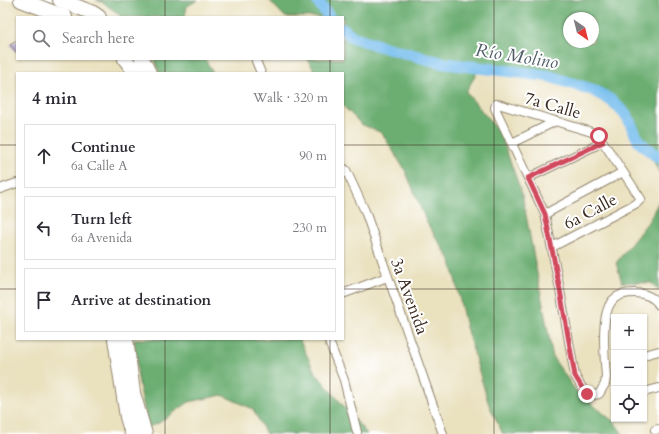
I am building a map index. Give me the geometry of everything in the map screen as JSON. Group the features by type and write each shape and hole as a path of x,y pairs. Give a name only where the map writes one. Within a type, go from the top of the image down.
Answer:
{"highway":[{"path":"21,0 62,16"},
{"path":"60,0 98,16"},
{"path":"126,60 132,68 133,72"},
{"path":"142,60 148,72"},
{"path":"115,340 127,418 132,434"},
{"path":"126,340 134,393 145,434"}],"street":[{"path":"256,61 261,72"},
{"name":"7a Calle","path":"512,143 495,108 496,104 595,133 603,142"},
{"path":"556,121 512,143 545,214 575,376 587,394 599,394 605,384 605,321 614,298 626,293 638,293 646,295 656,301 659,305"},
{"path":"528,178 603,142 622,172 545,214"},
{"name":"3a Avenida","path":"344,169 365,211 443,434"},
{"name":"6a Calle","path":"552,247 637,203 641,199 622,172"},
{"path":"0,189 16,183"},
{"path":"345,293 387,277"},
{"path":"328,340 344,380 357,432"},
{"path":"647,354 659,351"},
{"path":"647,391 659,388"}],"green space":[{"path":"96,0 198,0 187,6 185,16 121,16 104,3"},
{"path":"269,0 659,0 659,172 640,133 605,97 538,75 481,65 466,92 500,133 522,194 553,358 576,391 611,420 611,422 614,422 623,434 503,434 489,405 466,327 451,261 427,223 406,172 382,133 361,124 344,107 344,72 315,72 308,60 344,60 344,16 284,16"},
{"path":"155,60 206,60 212,72 159,72"},
{"path":"659,201 659,291 652,283 622,282 616,263 648,222"},
{"path":"134,340 299,340 315,372 367,434 266,434 253,409 222,395 189,402 159,423 148,427 138,378"}],"building":[{"path":"16,41 16,52 10,45"}],"waterway":[{"name":"Río Molino","path":"317,0 328,16"},
{"name":"Río Molino","path":"344,30 353,37 442,63 548,76 593,90 612,101 627,116 639,142 659,158"}],"route":[{"path":"587,394 575,376 572,364 560,290 545,214 528,178 603,142 599,136"}]}
